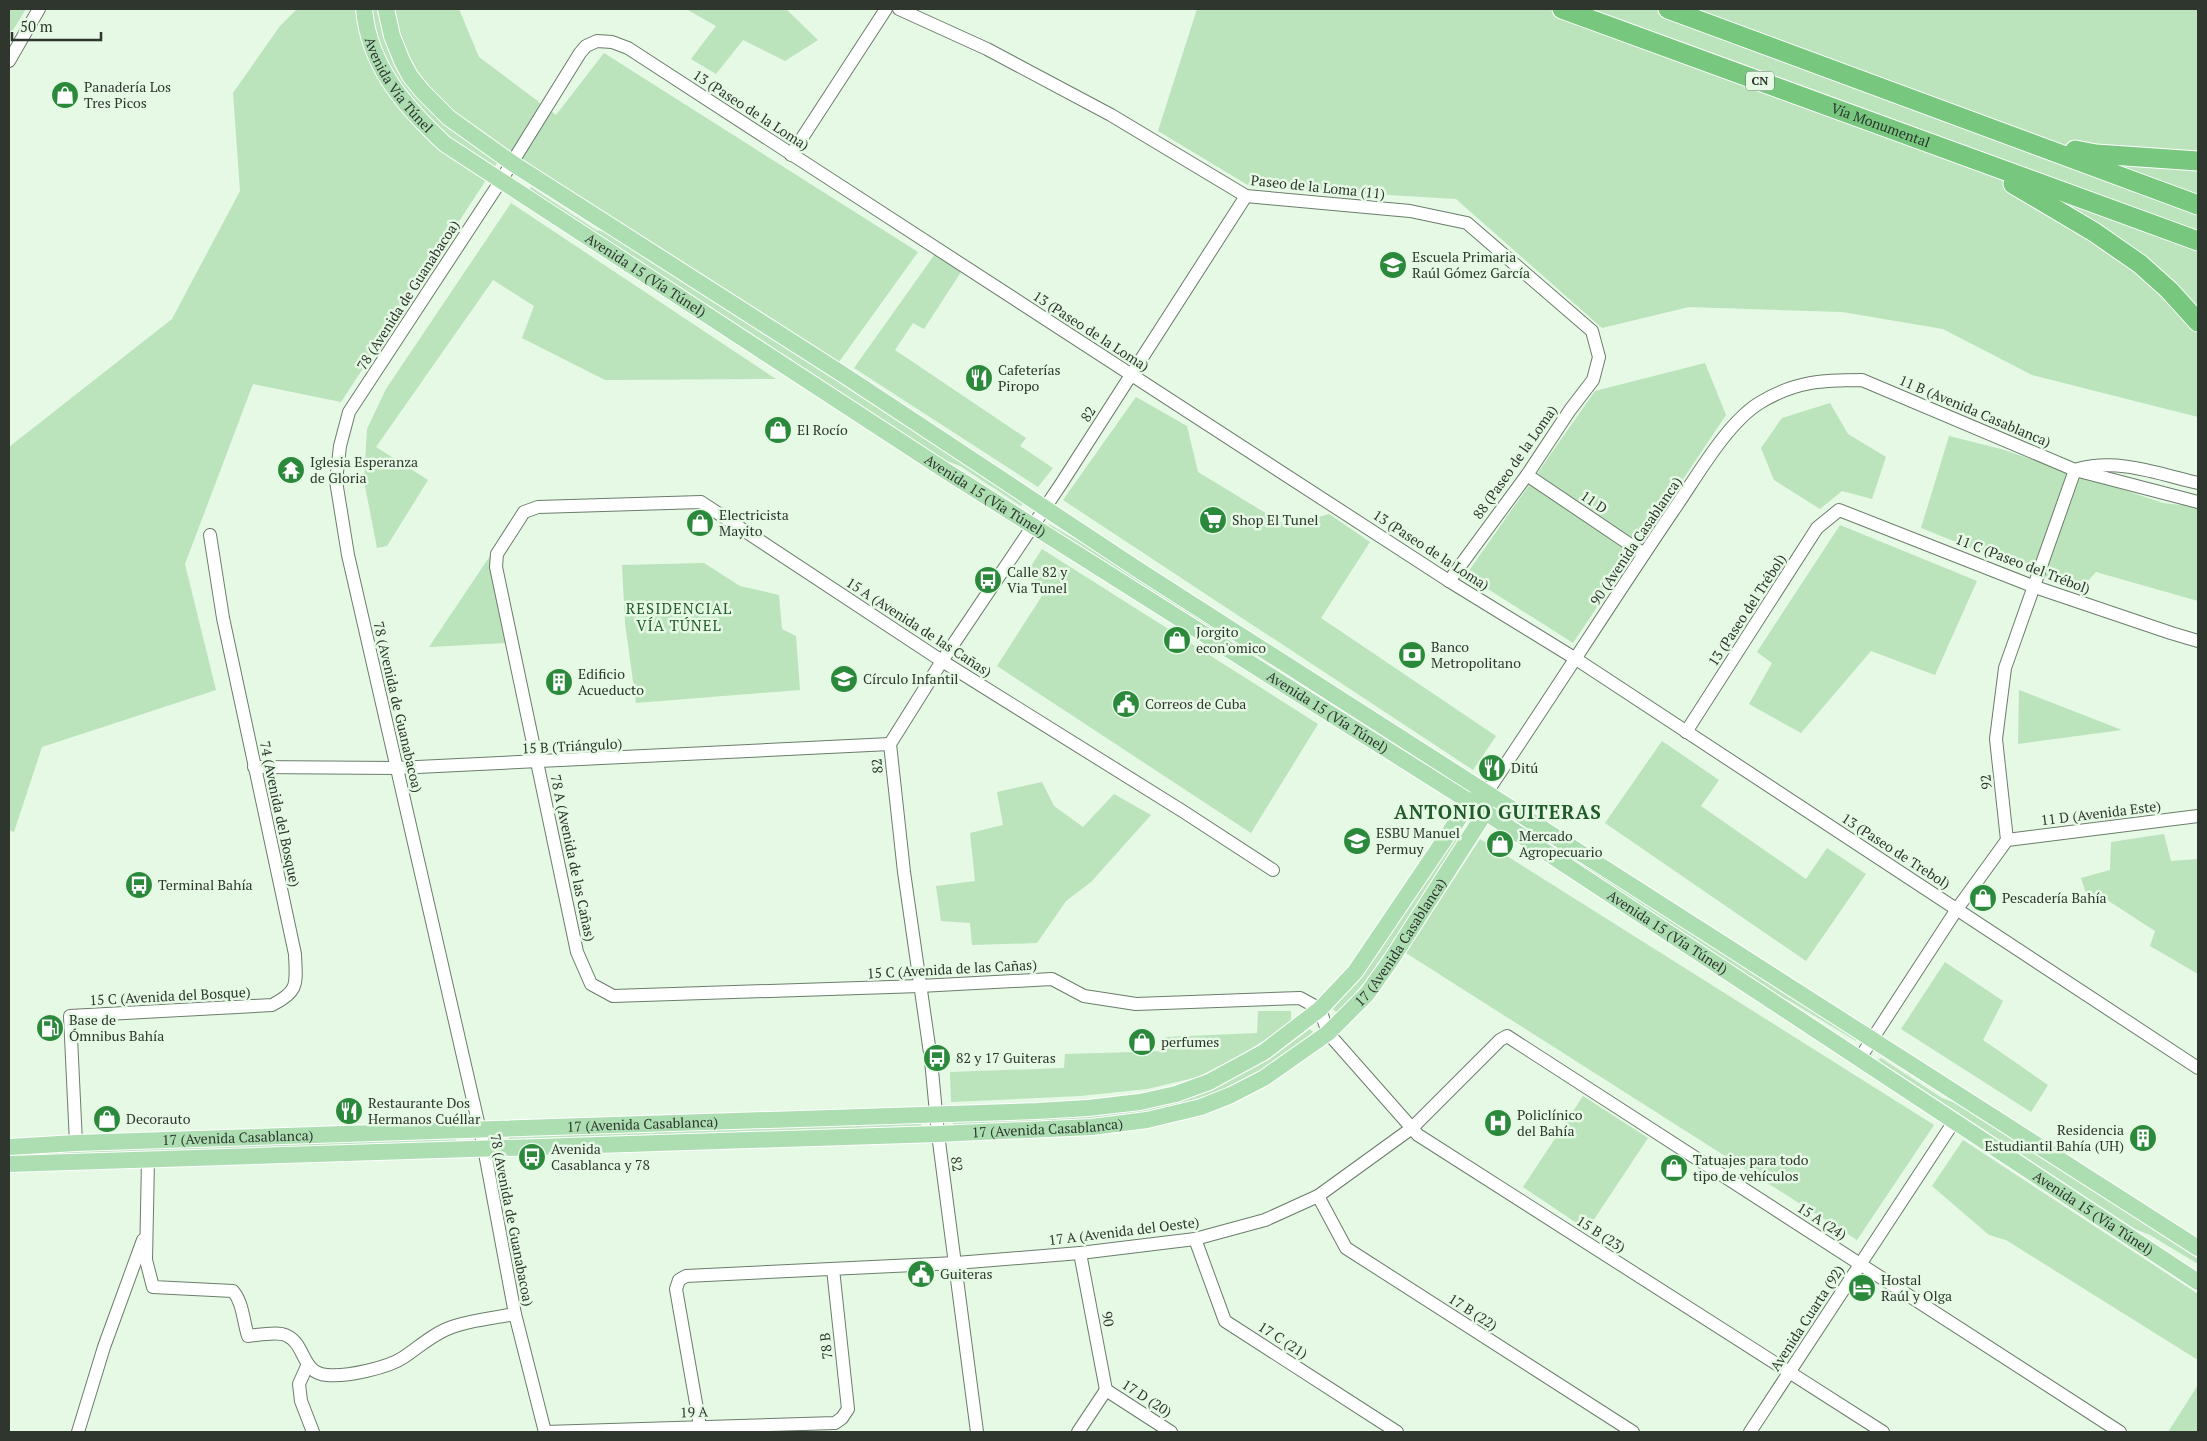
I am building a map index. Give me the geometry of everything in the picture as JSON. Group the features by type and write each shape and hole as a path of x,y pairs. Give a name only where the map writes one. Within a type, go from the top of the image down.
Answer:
{"highway":[{"name":"Vía Monumental","path":"1562,9 2198,241"},
{"path":"1668,9 2198,205"},
{"path":"2019,139 2096,154 2198,161"},
{"path":"1957,154 2038,198 2140,264 2169,290 2198,322"}],"main road":[{"name":"Avenida Vía Túnel","path":"364,9 371,42 379,65 389,82 404,104 425,126 452,149"},
{"name":"Avenida Vía Túnel","path":"386,9 392,36 410,76 450,118 482,142"},
{"name":"Avenida 15 (Vía Túnel)","path":"482,142 847,377 1045,509 2198,1248"},
{"name":"Avenida 15 (Vía Túnel)","path":"452,149 1033,527 1470,802 2198,1282"},
{"name":"17 (Avenida Casablanca)","path":"9,1147 76,1143 1088,1108 1140,1102 1176,1094 1209,1082 1264,1052 1320,1009 1354,972 1370,950 1470,802 1487,792"},
{"name":"17 (Avenida Casablanca)","path":"9,1164 938,1134 1092,1126 1148,1120 1201,1107 1231,1095 1264,1078 1328,1033 1367,994 1391,960 1485,812 1487,792"}],"street":[{"path":"9,61 40,9"},
{"path":"791,155 886,9"},
{"name":"Paseo de la Loma (11)","path":"899,9 987,49 1111,115 1246,196 1410,211 1467,223 1592,331 1600,357"},
{"name":"13 (Paseo de la Loma)","path":"586,46 597,41 612,42 628,48 1449,581 1576,659"},
{"name":"78 (Avenida de Guanabacoa)","path":"545,1432 515,1314 480,1129 348,555 336,481 340,446 348,412 500,182 586,46"},
{"name":"82","path":"977,1432 938,1134 937,1113 904,872 890,744 942,661 1045,509 1246,196"},
{"name":"88 (Paseo de la Loma)","path":"1449,581 1527,475 1570,410 1593,380 1600,357"},
{"name":"90 (Avenida Casablanca)","path":"1487,792 1644,554 1707,461 1739,419 1760,402 1798,385 1826,380 1862,380"},
{"name":"11 B (Avenida Casablanca)","path":"1862,380 2075,470 2198,502"},
{"path":"2075,470 2091,465 2112,464 2198,483"},
{"name":"92","path":"2007,840 1996,739 2005,668 2075,470"},
{"name":"11 D","path":"1527,475 1644,554"},
{"name":"15 A (Avenida de las Cañas)","path":"524,512 538,507 701,502 942,661 1184,812 1273,870"},
{"name":"11 C (Paseo del Trébol)","path":"1839,510 2035,587 2171,634 2198,640"},
{"name":"13 (Paseo del Trébol)","path":"1686,732 1817,528 1839,510"},
{"name":"78 A (Avenida de las Cañas)","path":"524,512 497,554 496,567 577,952 591,984 613,996"},
{"name":"74 (Avenida del Bosque)","path":"210,534 223,618 295,954 296,984 286,998 272,1005"},
{"name":"13 (Paseo de Trebol)","path":"1576,659 2198,1068"},
{"name":"15 B (Triángulo)","path":"254,767 397,768 538,763 890,744"},
{"name":"11 D (Avenida Este)","path":"2007,840 2198,816"},
{"path":"1860,1058 1957,909 2007,840"},
{"name":"15 C (Avenida de las Cañas)","path":"613,996 920,986 1052,979 1084,996 1136,1004 1291,997 1300,998 1320,1009"},
{"name":"15 C (Avenida del Bosque)","path":"76,1143 70,1016 272,1005"},
{"path":"1320,1009 1328,1033"},
{"name":"15 B (23)","path":"1328,1033 1418,1135 1883,1432"},
{"name":"17 A (Avenida del Oeste)","path":"700,1426 676,1289 679,1280 686,1276 956,1263 1080,1254 1195,1239 1265,1220 1318,1196 1412,1128 1500,1040 1507,1036"},
{"name":"15 A (24)","path":"1507,1036 2120,1432"},
{"name":"Avenida Cuarta (92)","path":"1750,1432 1955,1120"},
{"path":"148,1160 146,1260 153,1287 233,1291 240,1300 242,1318 248,1336 282,1334 297,1342 307,1366 324,1375 346,1376 401,1359 426,1340 451,1327 515,1314"},
{"name":"17 B (22)","path":"1318,1196 1346,1248 1633,1432"},
{"path":"78,1432 104,1346 146,1233"},
{"name":"17 C (21)","path":"1195,1239 1225,1321 1397,1432"},
{"name":"90","path":"1080,1254 1106,1390"},
{"name":"78 B","path":"834,1269 848,1409 842,1418"},
{"path":"307,1366 299,1384 302,1402 313,1432"},
{"path":"1078,1432 1106,1390"},
{"name":"17 D (20)","path":"1106,1390 1171,1432"},
{"name":"19 A","path":"545,1432 835,1423 842,1418"}],"green space":[{"path":"9,9 26,9 13,30 9,32"},
{"path":"297,9 459,9 479,57 556,115 604,53 918,252 839,362 503,154 341,402 253,384 185,564 216,690 42,747 14,832 9,830 9,447 172,319 240,191 233,93 280,26"},
{"path":"686,9 786,9 818,40 785,61 743,40 716,74 691,59 716,26"},
{"path":"1197,9 2198,9 2198,417 2032,375 1943,329 1842,312 1689,307 1602,328 1456,199 1251,187 1158,131"},
{"path":"531,187 596,230 608,232 1023,503 1021,506 960,466 933,456 529,190"},
{"path":"511,203 776,379 605,380 522,338 534,306 493,280 376,447 428,480 387,546 377,548 364,481 367,429 386,389"},
{"path":"935,254 961,272 924,329 913,323 895,350 1026,438 1020,446 1053,468 1038,487 854,368"},
{"path":"1705,363 1726,415 1573,643 1466,575 1595,391"},
{"path":"1136,397 1187,426 1198,472 1287,526 1329,514 1370,542 1321,618 1496,736 1473,770 1063,500"},
{"path":"1830,403 1848,434 1886,457 1872,499 1842,491 1820,509 1774,480 1761,448 1782,418"},
{"path":"1949,436 2001,449 2163,503 2198,507 2198,601 2096,572 2079,591 1921,528"},
{"path":"1049,524 1129,571 1393,742 1384,740 1049,526"},
{"path":"1840,525 1977,581 1935,675 1871,651 1801,733 1749,704 1772,663 1757,652"},
{"path":"1042,549 1318,724 1251,833 997,666 1047,588 1026,574"},
{"path":"490,556 506,643 429,647"},
{"path":"704,563 740,586 779,595 782,629 796,636 800,690 636,703 625,623 622,565"},
{"path":"2019,690 2122,730 2018,744"},
{"path":"1662,741 1719,780 1701,806 1806,879 1827,848 1866,874 1806,961 1605,823"},
{"path":"1042,782 1054,806 1083,827 1114,794 1151,815 1091,882 1066,901 1037,943 972,945 970,923 941,921 936,886 975,881 970,833 1003,825 997,792"},
{"path":"1493,808 1565,854 1572,855 1856,1038 1856,1041 1788,1000 1772,994"},
{"path":"2164,834 2171,861 2198,859 2198,974 2150,946 2155,931 2104,898 2088,900 2081,878 2110,870 2111,842"},
{"path":"1453,838 1458,841 1371,975 1337,1013 1333,1009 1369,967"},
{"path":"1480,839 1934,1125 1857,1240 1406,953"},
{"path":"1945,962 2003,1001 1983,1040 2048,1085 2031,1112 1901,1029"},
{"path":"1258,1011 1291,1011 1291,1023 1238,1057 1198,1077 1147,1089 1080,1096 951,1102 950,1072 1064,1068 1065,1054 1166,1051 1165,1037 1257,1033"},
{"path":"1310,1029 1313,1032 1277,1062 1232,1085 1194,1100 1155,1110 1116,1116 1037,1123 953,1125 953,1119 1046,1115 1227,1081 1270,1059"},
{"path":"1881,1058 1942,1098 1963,1106 2198,1259 2198,1264 2150,1235 2135,1229 1878,1060"},
{"path":"1583,1096 1648,1138 1587,1230 1523,1187"},
{"path":"921,1121 921,1126 509,1139 509,1133"},
{"path":"455,1135 456,1142 31,1159 30,1153"},
{"path":"1963,1140 2198,1294 2198,1360 2006,1240 1989,1235 1932,1186"},
{"path":"2198,1385 2198,1432 2168,1432"}],"place":[{"name":"Panadería Los Tres Picos","path":"65,95"},
{"name":"Escuela Primaria Raúl Gómez García","path":"1393,265"},
{"name":"Cafeterías Piropo","path":"979,378"},
{"name":"El Rocío","path":"778,430"},
{"name":"Iglesia Esperanza de Gloria","path":"291,470"},
{"name":"Shop El Tunel","path":"1213,520"},
{"name":"Electricista Mayito","path":"700,523"},
{"name":"Calle 82 y Via Tunel","path":"988,580"},
{"name":"Jorgito econ'omico","path":"1177,640"},
{"name":"Banco Metropolitano","path":"1412,655"},
{"name":"Círculo Infantil","path":"844,679"},
{"name":"Edificio Acueducto","path":"559,682"},
{"name":"Correos de Cuba","path":"1126,704"},
{"name":"Ditú","path":"1492,768"},
{"name":"ESBU Manuel Permuy","path":"1357,841"},
{"name":"Mercado Agropecuario","path":"1500,844"},
{"name":"Terminal Bahía","path":"139,885"},
{"name":"Pescadería Bahía","path":"1983,898"},
{"name":"Base de Ómnibus Bahía","path":"50,1028"},
{"name":"perfumes","path":"1142,1042"},
{"name":"82 y 17 Guiteras","path":"937,1058"},
{"name":"Restaurante Dos Hermanos Cuéllar","path":"349,1111"},
{"name":"Decorauto","path":"107,1119"},
{"name":"Policlínico del Bahía","path":"1498,1123"},
{"name":"Residencia Estudiantil Bahía (UH)","path":"2143,1138"},
{"name":"Avenida Casablanca y 78","path":"532,1157"},
{"name":"Tatuajes para todo tipo de vehículos","path":"1674,1168"},
{"name":"Guiteras","path":"921,1274"},
{"name":"Hostal Raúl y Olga","path":"1862,1288"}],"district":[{"name":"RESIDENCIAL VÍA TÚNEL","path":"679,618"},
{"name":"ANTONIO GUITERAS","path":"1498,812"}]}
